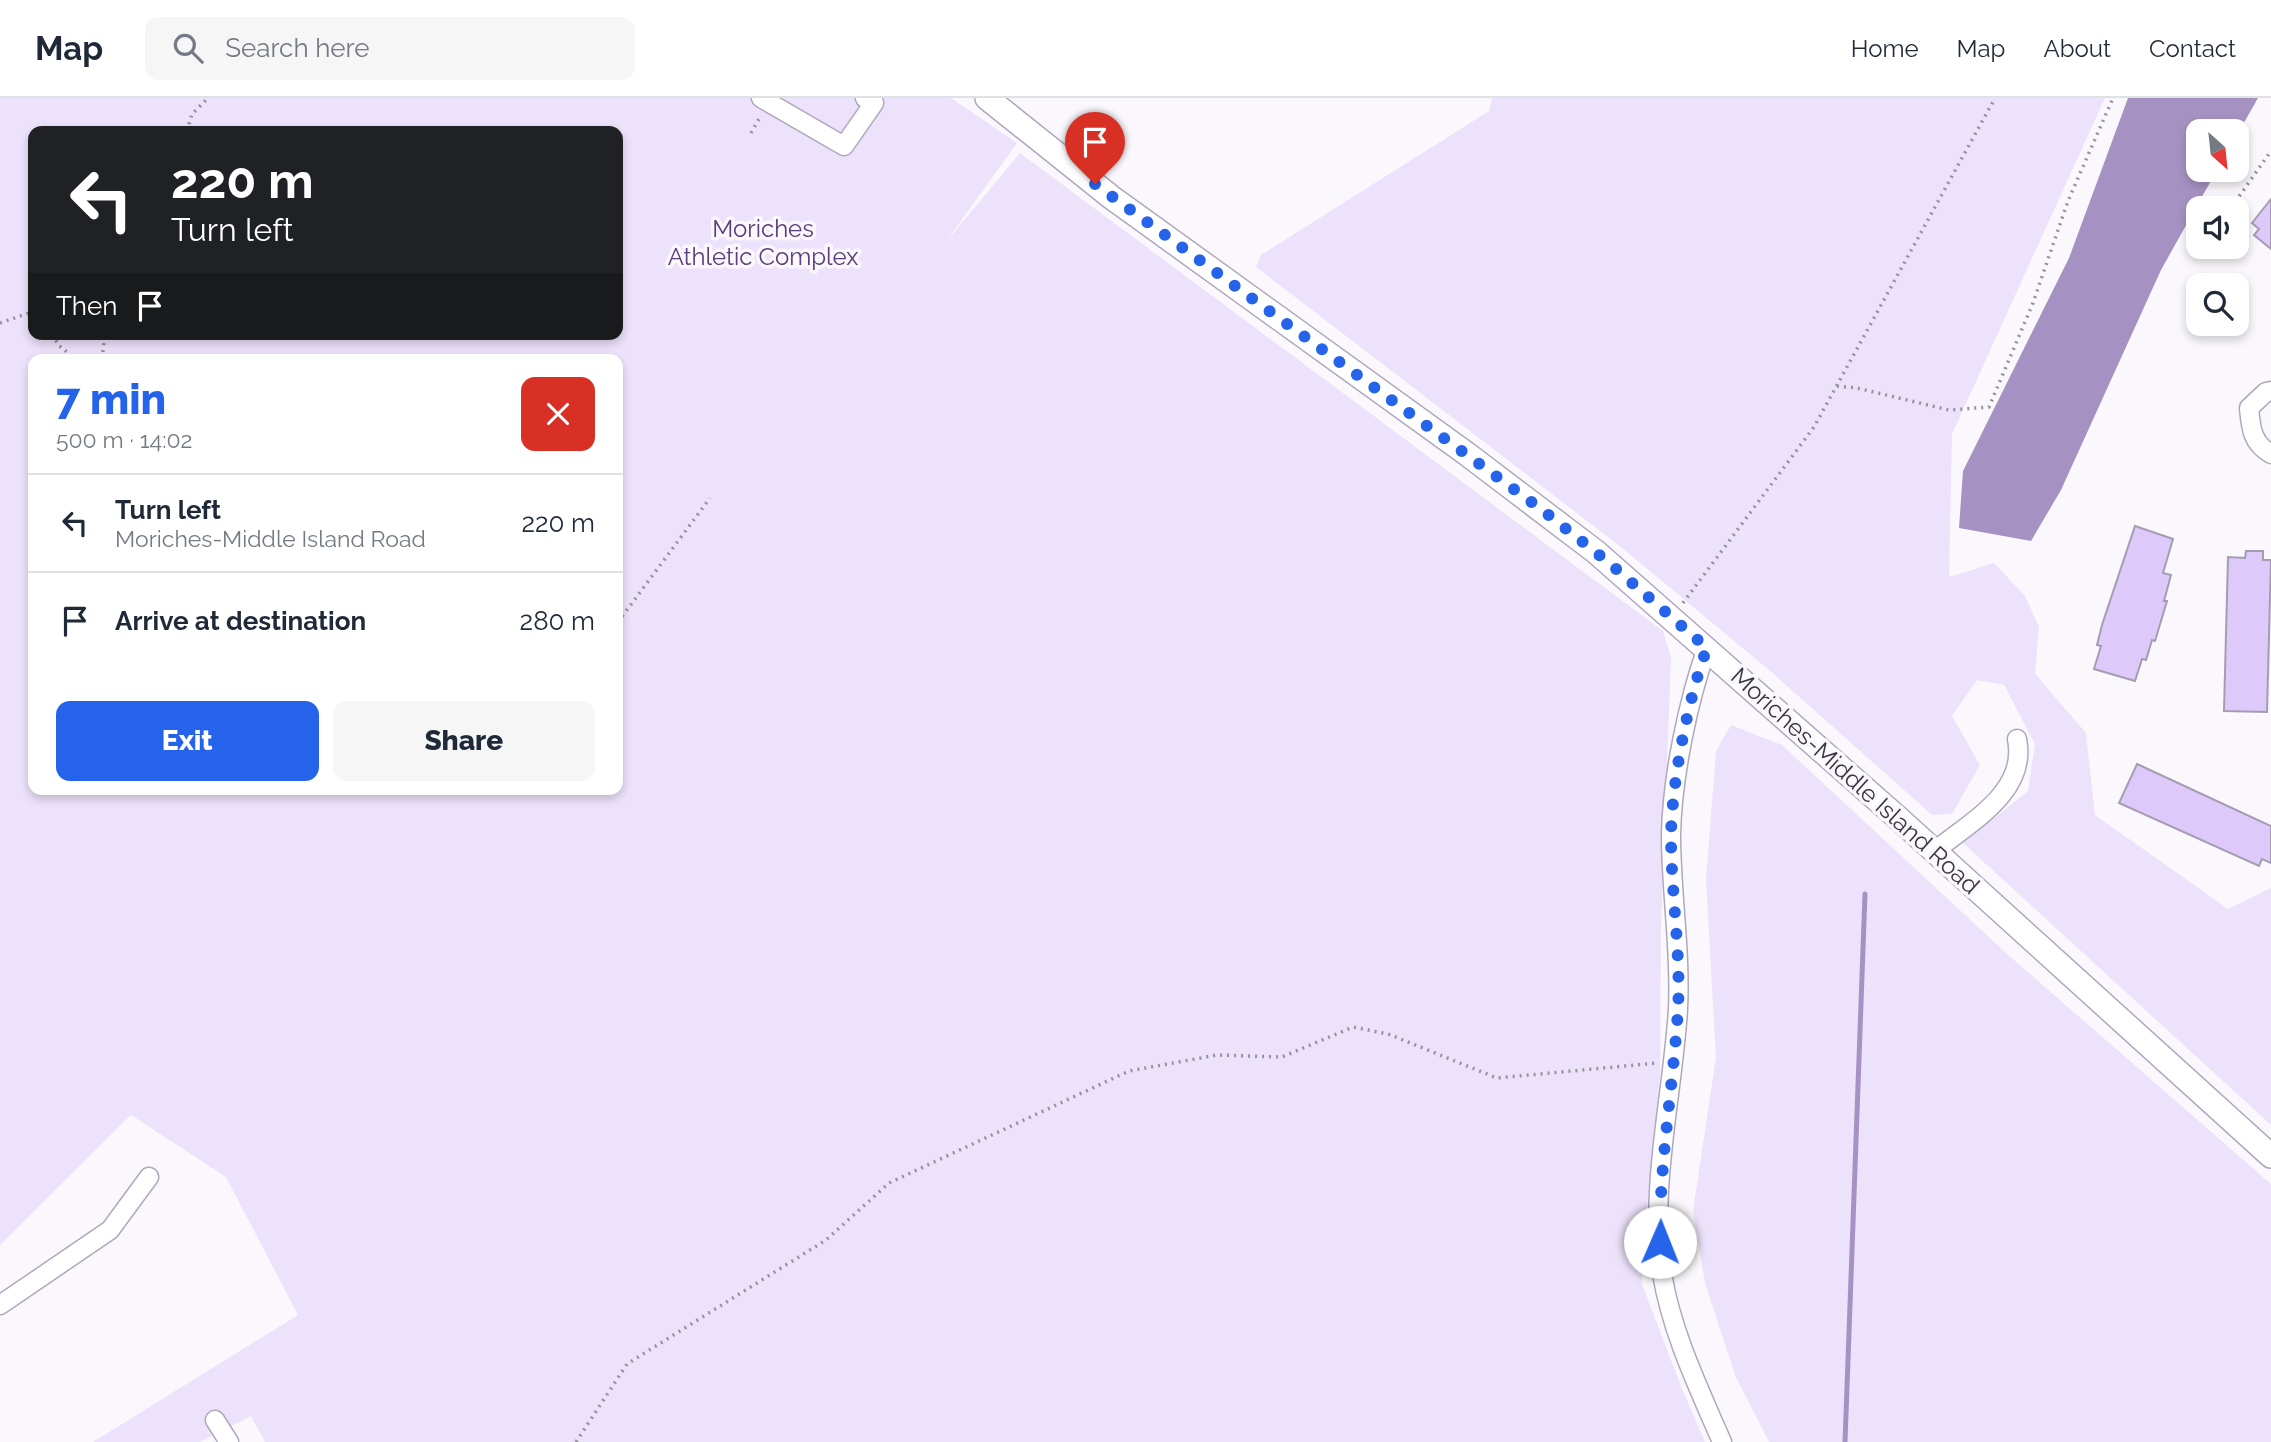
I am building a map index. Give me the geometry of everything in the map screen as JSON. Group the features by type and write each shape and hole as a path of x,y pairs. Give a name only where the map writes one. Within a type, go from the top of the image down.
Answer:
{"main road":[{"name":"Moriches-Middle Island Road","path":"987,98 1122,204 1528,499 1596,552 1935,851 2271,1156"}],"street":[{"path":"761,98 844,146 874,103 865,98"},
{"path":"2271,391 2266,392 2249,408 2252,433 2259,447 2271,454"},
{"path":"1707,648 1699,668 1687,724 1671,834 1678,988 1661,1191 1662,1268 1678,1329 1722,1442"},
{"path":"1935,851 2001,798 2017,770 2020,752 2017,739"},
{"path":"0,1304 110,1230 149,1177"},
{"path":"215,1420 229,1442"}],"path":[{"path":"188,126 192,114 208,98"},
{"path":"1676,621 1682,605 1814,427 1994,98"},
{"path":"1837,386 1857,387 1949,411 1989,407 2033,303 2068,201 2113,98"},
{"path":"2240,196 2271,151"},
{"path":"0,323 28,313"},
{"path":"56,340 67,352"},
{"path":"623,615 710,498"},
{"path":"576,1442 627,1364 826,1240 890,1183 1129,1071 1217,1055 1282,1058 1353,1027 1388,1034 1497,1078 1672,1062"}],"green space":[{"name":"Moriches Athletic Complex","path":"0,98 951,98 1017,143 945,243 1020,153 1663,631 1671,657 1661,924 1660,1076 1642,1254 1642,1284 1705,1442 265,1442 251,1416 200,1442 93,1442 298,1315 226,1177 131,1115 0,1245"},
{"path":"1492,98 2105,98 1952,434 1949,577 1994,563 2025,596 2039,627 2035,674 2086,733 2095,815 2228,909 2271,888 2271,1125 1963,843 2028,791 2035,744 2004,685 1977,680 1952,716 1980,765 1952,814 1932,815 1769,670 1621,547 1256,267 1261,255 1489,111"},
{"path":"1731,725 1782,745 2006,953 2271,1184 2271,1442 1769,1442 1735,1375 1705,1283 1693,1211 1716,1057 1706,879 1716,751"}],"shaded area":[{"path":"2128,98 2258,98 2246,119 2186,119 2186,182 2210,182 2202,196 2186,196 2186,225 2161,270 2061,490 2031,541 1959,528 1963,471 2069,258"}],"building":[{"path":"2271,199 2271,249 2254,235 2259,229 2252,223"},
{"path":"2135,526 2173,539 2163,573 2171,575 2164,601 2167,601 2155,641 2152,640 2146,660 2142,659 2135,681 2094,669 2101,646 2097,645 2102,625"},
{"path":"2246,551 2263,551 2263,560 2271,560 2267,712 2224,711 2228,557 2245,558"},
{"path":"2137,764 2271,826 2271,863 2262,859 2259,866 2119,803"}],"waterway":[{"path":"1845,1442 1865,894"}],"route":[{"path":"1095,184 1537,506 1607,561 1707,648 1699,668 1679,764 1671,834 1678,1010 1662,1179 1660,1242"}]}
